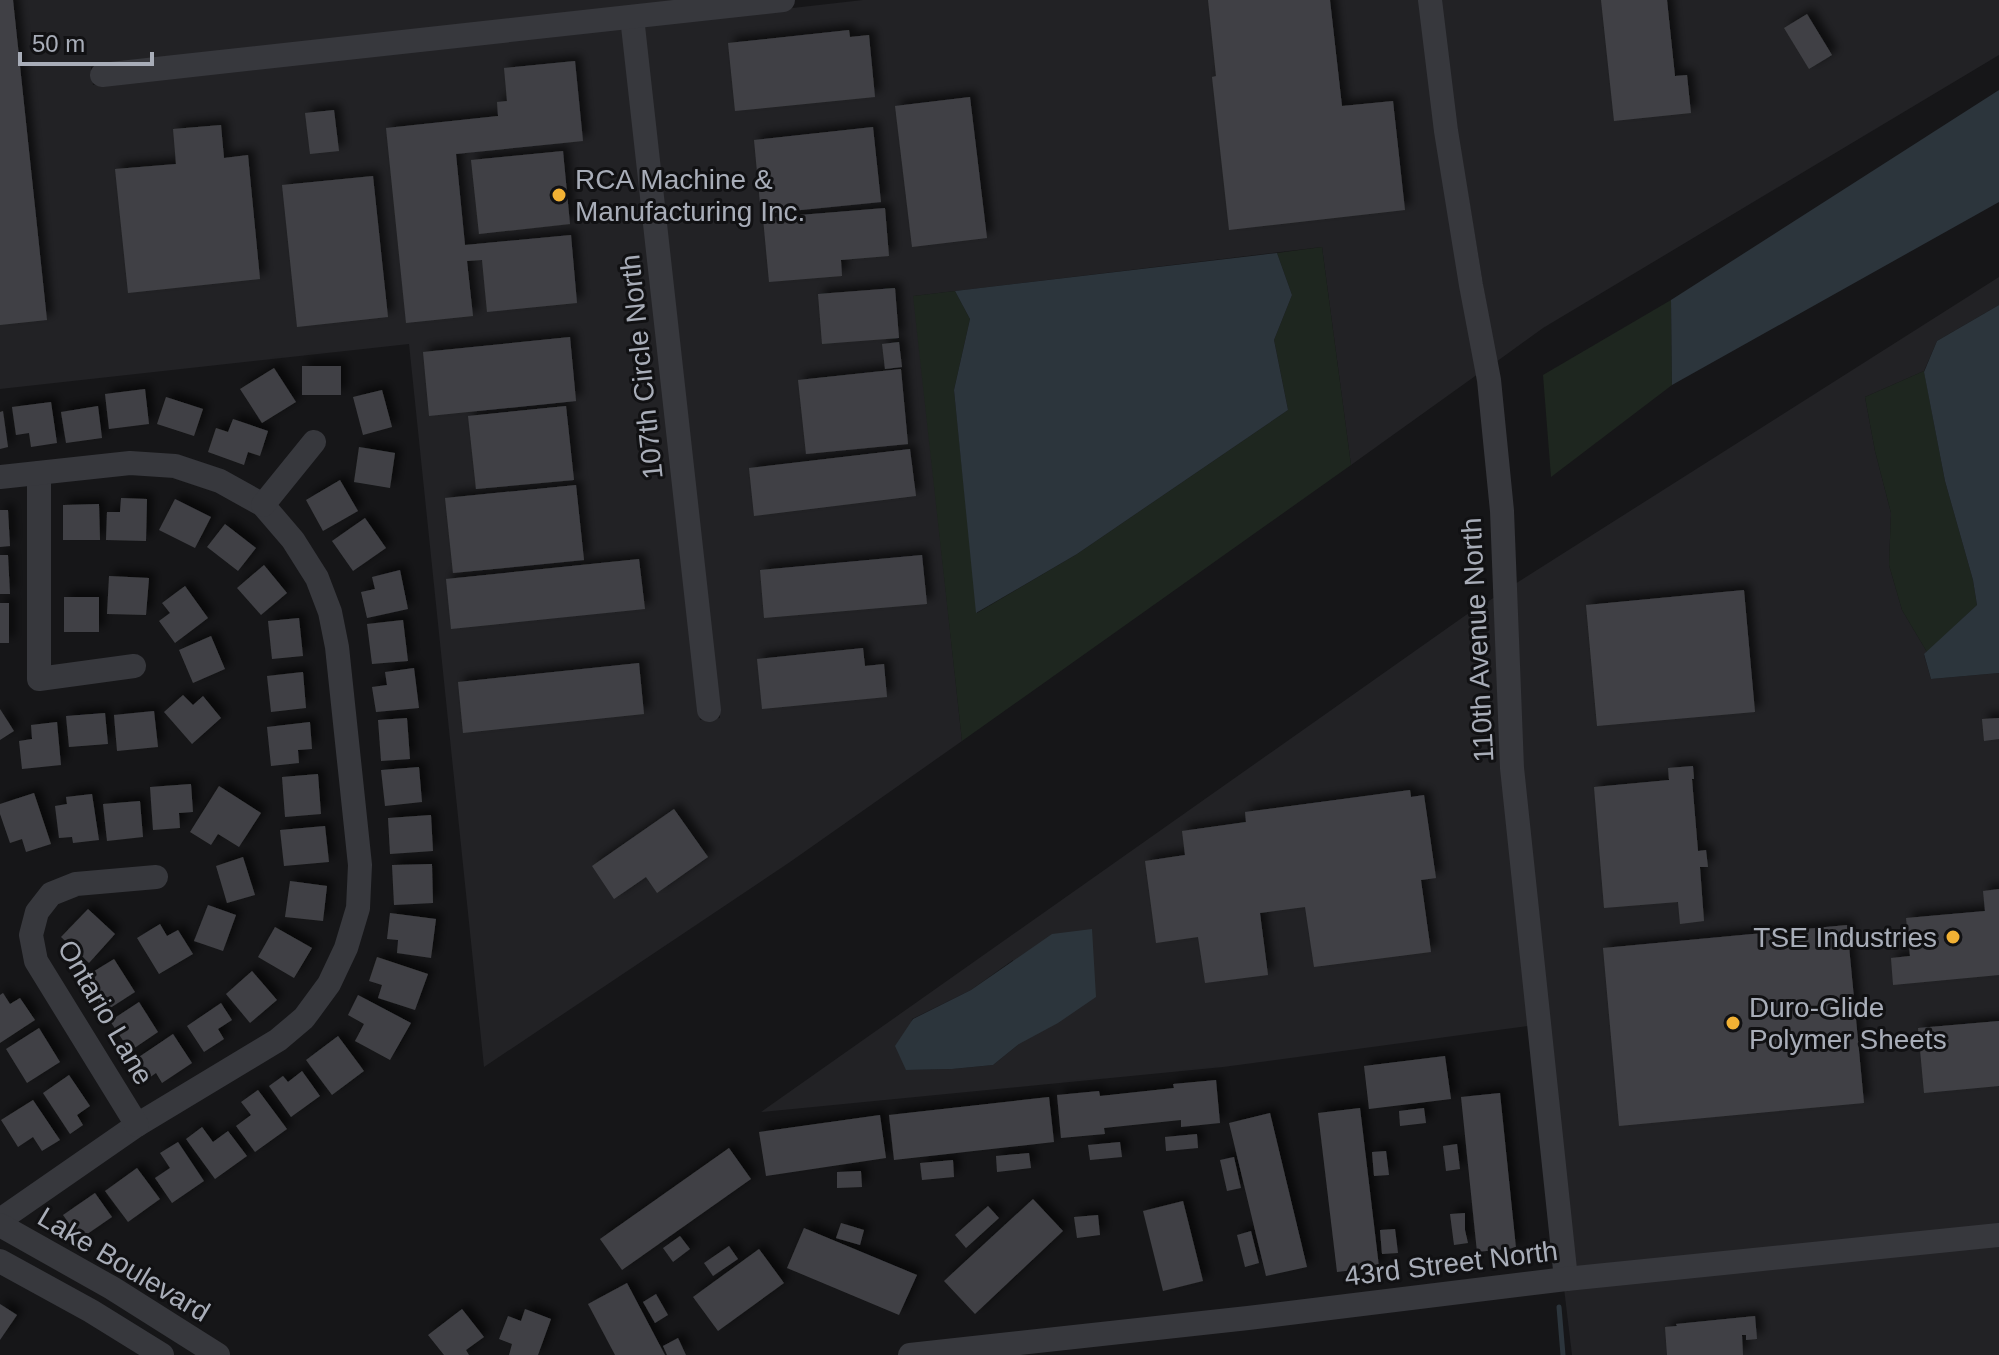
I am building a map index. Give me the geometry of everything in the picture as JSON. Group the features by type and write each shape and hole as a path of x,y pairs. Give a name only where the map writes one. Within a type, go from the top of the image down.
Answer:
{"street":[{"path":"102,75 783,0"},
{"name":"110th Avenue North","path":"1430,0 1446,131 1489,380 1502,511 1512,768 1566,1279"},
{"name":"107th Circle North","path":"632,17 709,710"},
{"path":"263,505 314,442"},
{"path":"0,477 130,463 175,466 220,481 263,505 293,540 317,578 330,612 337,647 360,865 358,908 346,948 329,984 304,1018 278,1040 137,1125 0,1223"},
{"path":"39,473 39,679 134,666"},
{"name":"Ontario Lane","path":"137,1125 36,961 31,935 37,912 51,894 76,884 156,877"},
{"name":"Lake Boulevard","path":"0,1223 112,1288 218,1355"},
{"name":"43rd Street North","path":"910,1355 1233,1320 1566,1279 1999,1235"},
{"name":"Lake Boulevard","path":"0,1261 91,1311 162,1355"}],"shaded area":[{"path":"0,0 702,0 91,67 93,85 623,27 700,720 720,718 643,25 863,0 1420,0 1478,374 1351,465 1322,247 914,296 962,741 790,862 484,1067 409,344 0,389"},
{"path":"1440,0 1999,0 1999,55 1543,328 1496,362 1457,129"},
{"path":"1999,90 1999,202 1672,385 1671,300"},
{"path":"1322,247 1351,465 962,741 913,296 955,291 970,319 954,390 977,613 1077,554 1288,410 1274,340 1292,295 1277,253"},
{"path":"1277,253 1292,295 1274,340 1288,410 1077,554 976,613 954,390 970,319 955,291"},
{"path":"1999,277 1999,305 1937,341 1924,371 1865,397 1891,513 1889,565 1902,610 1927,652 1924,655 1931,679 1999,673 1999,1226 1575,1269 1522,767 1515,584"},
{"path":"1671,300 1672,385 1551,477 1543,375"},
{"path":"1999,305 1999,673 1931,679 1924,654 1977,605 1945,481 1924,372 1937,341"},
{"path":"1924,371 1945,481 1977,605 1927,652 1902,610 1889,565 1891,513 1865,397"},
{"path":"1495,597 1528,1026 1223,1067 761,1112","holes":["1013,960 1019,1044 993,1065 906,1070 912,1019 971,990"]},
{"path":"1092,929 1096,997 1019,1044 993,1065 906,1070 895,1046 913,1019 971,990 1052,934"},
{"path":"1999,1244 1999,1355 1572,1355 1564,1288"}],"building":[{"path":"0,0 13,0 47,320 0,325"},
{"path":"1208,0 1330,0 1342,106 1393,101 1405,210 1229,230 1212,77 1216,76"},
{"path":"1601,0 1667,0 1675,76 1687,75 1691,113 1614,121"},
{"path":"1807,14 1832,55 1809,69 1784,28"},
{"path":"849,30 850,37 869,35 875,97 735,111 728,43"},
{"path":"575,61 583,141 456,154 465,245 571,235 577,303 487,312 482,260 467,261 473,316 406,323 386,128 498,116 497,102 507,101 504,68"},
{"path":"970,97 987,238 912,247 895,106"},
{"path":"334,110 339,151 310,154 305,113"},
{"path":"221,125 224,158 248,155 260,279 128,293 115,169 176,164 173,129"},
{"path":"873,127 881,202 761,214 754,140"},
{"path":"563,151 570,224 479,234 471,160"},
{"path":"373,176 388,317 297,327 282,185"},
{"path":"885,208 889,256 841,260 842,276 769,282 763,218"},
{"path":"895,288 899,338 822,344 818,294"},
{"path":"570,337 576,401 429,416 423,352"},
{"path":"899,342 902,367 885,369 882,344"},
{"path":"302,366 341,366 341,395 302,395"},
{"path":"274,368 296,402 262,423 240,389"},
{"path":"901,369 908,444 806,454 798,380"},
{"path":"145,389 149,424 109,429 105,394"},
{"path":"382,390 392,427 363,435 353,397"},
{"path":"166,397 203,409 194,436 157,424"},
{"path":"51,402 57,443 31,447 29,433 16,435 12,407"},
{"path":"98,406 102,438 66,443 61,412"},
{"path":"566,406 574,480 476,489 468,416"},
{"path":"3,411 8,447 0,449 0,412"},
{"path":"233,419 268,431 260,456 248,452 244,465 208,452 216,428 228,432"},
{"path":"359,447 395,453 390,488 354,482"},
{"path":"910,449 916,496 754,516 749,468"},
{"path":"340,480 358,511 323,531 306,500"},
{"path":"576,485 584,560 453,573 445,498"},
{"path":"121,498 147,499 146,541 106,540 107,512 120,512"},
{"path":"175,499 211,517 195,548 159,530"},
{"path":"99,504 100,540 63,540 63,505"},
{"path":"0,510 8,510 10,546 0,547"},
{"path":"365,518 386,548 353,571 332,541"},
{"path":"225,524 256,548 238,571 207,547"},
{"path":"0,555 8,555 10,594 0,594"},
{"path":"922,555 927,604 764,618 760,570"},
{"path":"639,559 645,609 451,629 446,579"},
{"path":"264,565 287,593 261,615 237,588"},
{"path":"400,570 408,609 367,618 361,592 375,589 372,577"},
{"path":"109,576 149,578 146,615 107,614"},
{"path":"185,586 208,618 175,643 159,621 170,613 162,603"},
{"path":"1744,590 1755,712 1597,726 1586,605"},
{"path":"64,597 99,597 99,632 64,632"},
{"path":"0,603 9,603 9,643 0,643"},
{"path":"299,618 303,656 272,659 268,621"},
{"path":"403,620 408,661 372,664 367,624"},
{"path":"211,636 225,669 193,683 179,650"},
{"path":"863,648 865,666 884,664 887,697 762,709 757,659"},
{"path":"639,663 644,714 463,733 458,682"},
{"path":"414,668 419,708 376,712 372,687 387,685 385,672"},
{"path":"303,672 306,708 271,712 267,676"},
{"path":"183,695 193,705 203,696 221,718 192,744 164,712"},
{"path":"0,709 14,731 0,740"},
{"path":"154,711 158,747 117,751 114,715"},
{"path":"105,713 108,744 69,747 66,716"},
{"path":"407,718 410,759 381,761 378,720"},
{"path":"1999,718 1999,739 1984,741 1982,719"},
{"path":"57,722 61,765 22,769 19,741 32,739 31,725"},
{"path":"310,722 312,749 298,750 299,763 271,766 267,727"},
{"path":"1693,766 1698,851 1706,850 1708,867 1700,867 1704,921 1680,924 1678,902 1604,908 1594,787 1669,780 1668,768"},
{"path":"419,767 422,802 385,806 381,770"},
{"path":"318,774 321,814 285,817 282,777"},
{"path":"191,784 193,812 179,813 180,828 153,830 150,787"},
{"path":"219,786 261,813 239,847 218,834 211,845 190,832"},
{"path":"1410,790 1411,797 1424,795 1436,878 1421,880 1431,952 1314,967 1305,907 1260,913 1268,975 1205,983 1198,937 1156,943 1145,861 1185,855 1182,831 1246,822 1245,812"},
{"path":"34,793 51,844 26,852 22,839 10,843 0,814 0,804"},
{"path":"92,794 99,840 73,843 72,837 59,838 55,806 67,804 66,797"},
{"path":"140,801 143,837 107,841 103,804"},
{"path":"674,809 708,857 657,893 646,877 614,899 592,866"},
{"path":"431,815 433,851 390,854 388,818"},
{"path":"325,826 329,862 284,866 280,830"},
{"path":"243,857 255,895 227,903 216,866"},
{"path":"432,864 433,903 394,905 392,865"},
{"path":"290,881 327,886 323,921 285,917"},
{"name":"TSE Industries","path":"1999,889 1999,975 1893,985 1891,958 1910,956 1906,918 1985,911 1983,891"},
{"path":"208,905 236,915 223,951 194,941"},
{"path":"88,909 115,934 89,963 61,937"},
{"path":"390,913 436,919 431,958 397,953 398,940 387,939"},
{"path":"160,924 167,936 178,930 193,954 159,974 137,938"},
{"name":"Duro-Glide Polymer Sheets","path":"1847,925 1864,1103 1619,1126 1603,948"},
{"path":"275,927 312,948 294,978 258,957"},
{"path":"377,957 428,974 415,1010 378,998 382,985 369,981"},
{"path":"114,959 135,992 104,1012 83,978"},
{"path":"252,971 277,1000 250,1023 226,994"},
{"path":"3,993 10,1004 20,998 35,1020 0,1043 0,995"},
{"path":"358,995 411,1023 390,1060 355,1041 364,1024 348,1015"},
{"path":"139,1002 158,1032 130,1051 110,1021"},
{"path":"221,1003 232,1020 218,1029 224,1039 204,1052 187,1026"},
{"name":"TSE Industries","path":"1999,1021 1999,1086 1924,1093 1918,1028"},
{"path":"39,1028 60,1062 27,1083 6,1049"},
{"path":"173,1034 192,1063 162,1083 156,1073 146,1080 133,1061"},
{"path":"338,1036 364,1071 332,1095 306,1060"},
{"path":"1445,1056 1451,1099 1369,1109 1364,1066"},
{"path":"302,1071 320,1096 291,1117 269,1086 283,1076 288,1082"},
{"path":"69,1075 90,1106 77,1115 83,1125 70,1134 43,1093"},
{"path":"1216,1080 1220,1123 1181,1127 1181,1120 1104,1128 1105,1134 1061,1138 1057,1095 1099,1091 1100,1096"},
{"path":"258,1090 287,1129 255,1152 236,1126 251,1115 241,1102"},
{"path":"1500,1093 1516,1248 1477,1252 1461,1097"},
{"path":"1049,1097 1054,1142 894,1160 889,1115"},
{"path":"33,1100 60,1140 42,1151 33,1137 18,1147 1,1120"},
{"path":"1360,1108 1379,1267 1337,1272 1318,1113"},
{"path":"1424,1108 1426,1123 1400,1126 1399,1111"},
{"path":"1270,1113 1307,1267 1266,1276 1229,1123"},
{"path":"880,1115 886,1158 766,1176 759,1132"},
{"path":"202,1127 213,1142 228,1131 247,1156 215,1179 186,1139"},
{"path":"1197,1134 1198,1148 1166,1151 1165,1137"},
{"path":"178,1142 204,1181 172,1203 155,1178 170,1168 160,1153"},
{"path":"1120,1142 1122,1157 1090,1160 1088,1145"},
{"path":"1457,1144 1460,1169 1446,1171 1443,1146"},
{"path":"729,1148 751,1179 622,1270 600,1239"},
{"path":"1386,1151 1389,1175 1374,1176 1372,1152"},
{"path":"1029,1153 1031,1168 997,1172 996,1156"},
{"path":"1234,1157 1241,1188 1227,1191 1220,1160"},
{"path":"953,1160 954,1177 922,1180 920,1163"},
{"path":"137,1168 160,1199 128,1222 105,1191"},
{"path":"861,1171 862,1187 837,1188 837,1172"},
{"path":"95,1193 112,1217 80,1239 63,1215"},
{"path":"1033,1199 1063,1231 975,1314 944,1281"},
{"path":"1183,1201 1203,1281 1163,1291 1143,1211"},
{"path":"988,1206 999,1218 966,1248 955,1235"},
{"path":"1465,1213 1468,1243 1454,1245 1450,1214"},
{"path":"1098,1215 1100,1235 1077,1238 1074,1217"},
{"path":"841,1223 864,1230 860,1245 836,1238"},
{"path":"804,1228 917,1275 899,1315 787,1268"},
{"path":"1395,1229 1398,1253 1382,1254 1380,1230"},
{"path":"1251,1231 1259,1263 1245,1267 1237,1235"},
{"path":"680,1236 690,1249 673,1262 663,1248"},
{"path":"729,1246 738,1259 713,1276 704,1263"},
{"path":"759,1249 784,1283 718,1331 693,1297"},
{"path":"627,1283 665,1355 615,1355 588,1304"},
{"path":"656,1294 668,1315 655,1323 643,1302"},
{"path":"0,1304 17,1315 0,1340"},
{"path":"462,1309 484,1337 466,1350 469,1355 444,1355 428,1335"},
{"path":"525,1309 551,1319 538,1355 509,1355 512,1344 499,1339 508,1316 521,1321"},
{"path":"1755,1316 1757,1339 1746,1340 1746,1335 1742,1335 1743,1355 1667,1355 1665,1327"},
{"path":"678,1338 686,1355 667,1355 663,1346"}],"waterway":[{"path":"1559,1307 1563,1355"}],"place":[{"name":"RCA Machine & Manufacturing Inc.","path":"559,195"},
{"name":"TSE Industries","path":"1953,937"},
{"name":"Duro-Glide Polymer Sheets","path":"1733,1023"}]}
